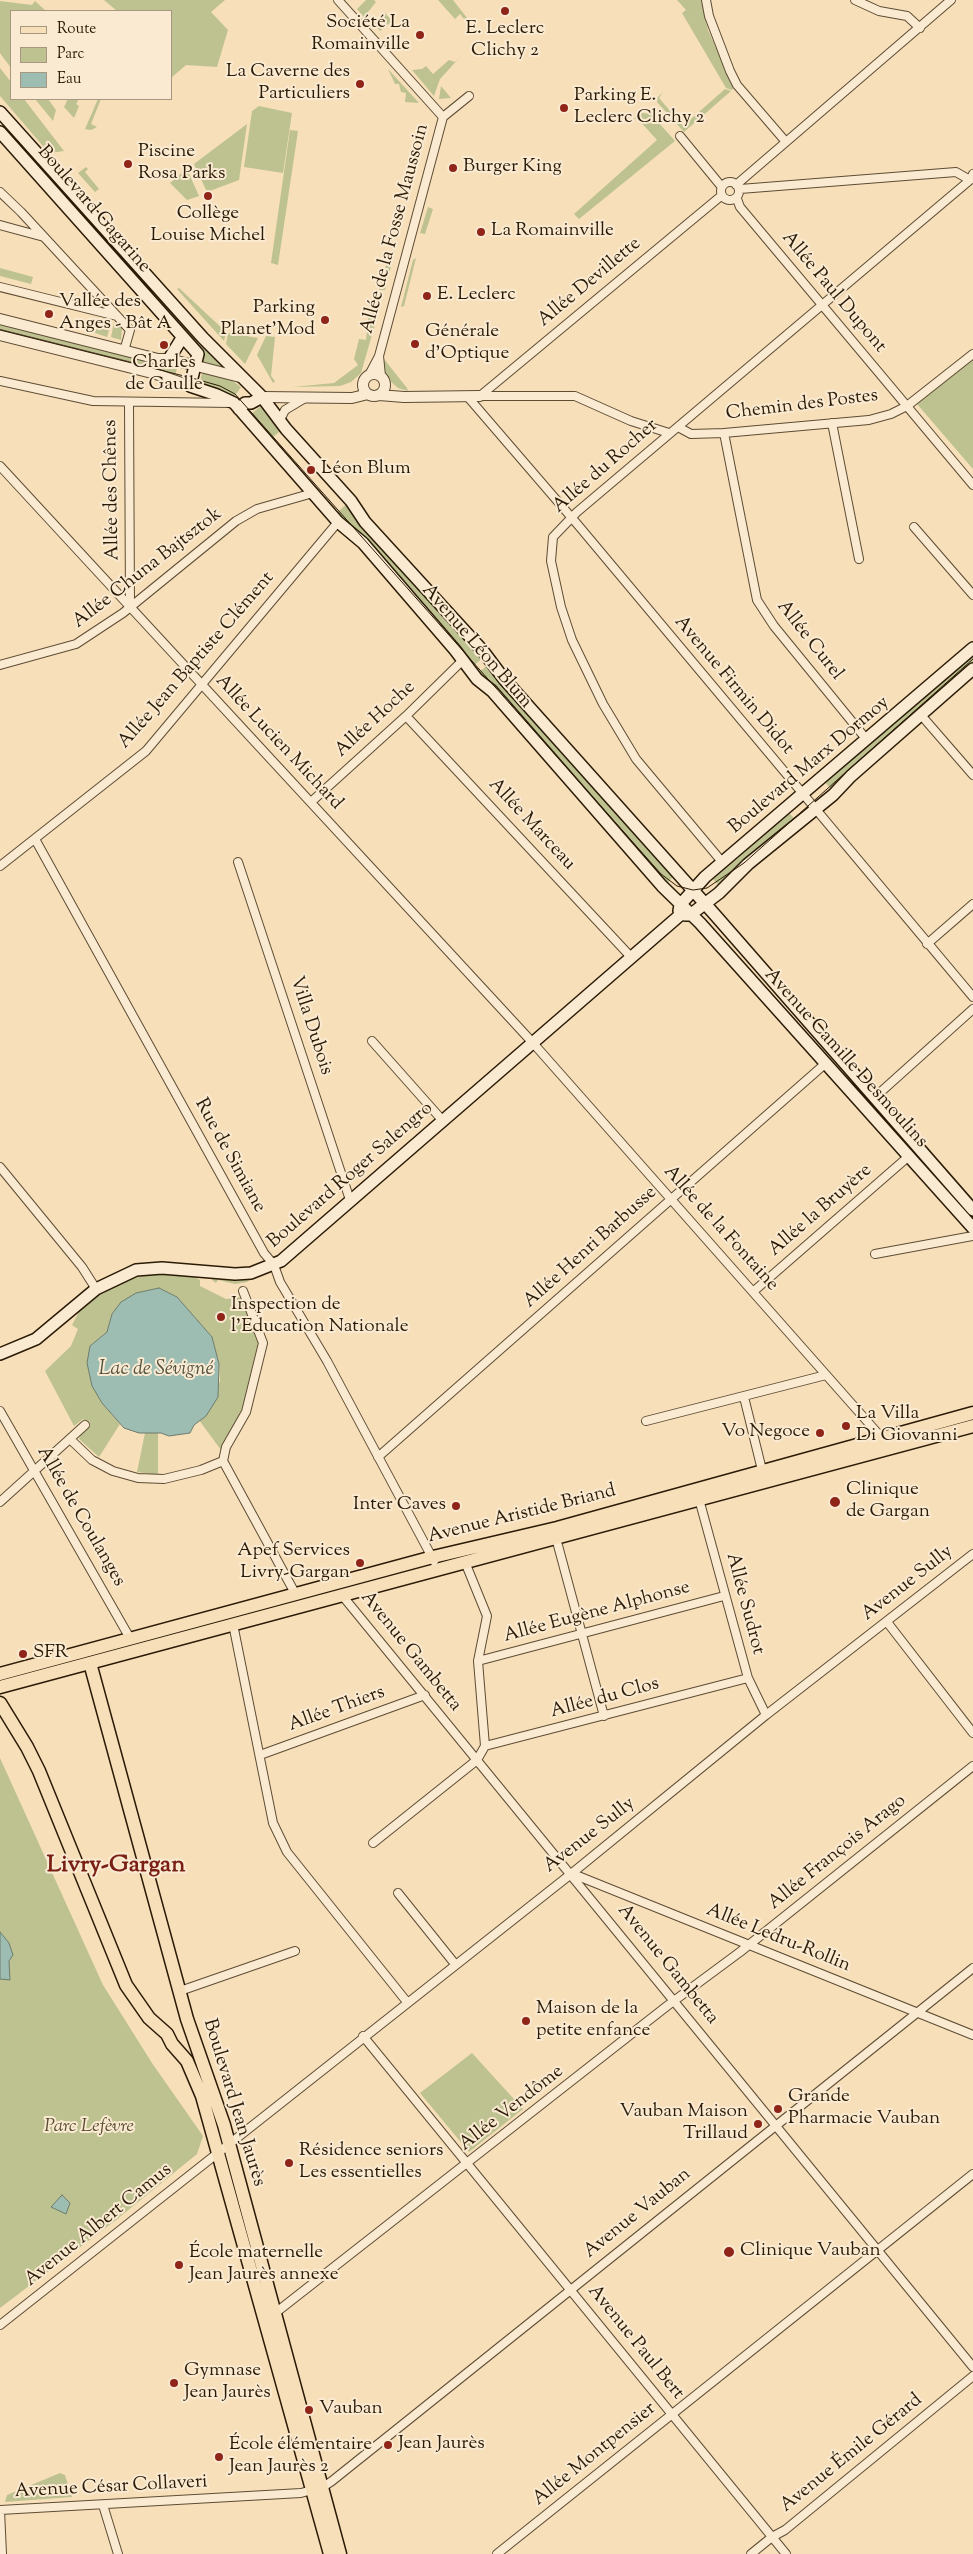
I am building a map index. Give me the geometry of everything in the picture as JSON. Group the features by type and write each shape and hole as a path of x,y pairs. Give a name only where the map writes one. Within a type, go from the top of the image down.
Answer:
{"main road":[{"name":"Boulevard Gagarine","path":"0,112 161,292 262,397"},
{"name":"Boulevard Gagarine","path":"0,132 198,354 190,386"},
{"path":"169,360 182,338"},
{"path":"190,386 217,394 236,406 252,403 262,397"},
{"name":"Avenue Léon Blum","path":"262,397 351,501 365,522 483,651 504,679 705,904"},
{"name":"Avenue Léon Blum","path":"236,406 338,522 362,543 455,650 462,661 492,691 683,912"},
{"name":"Boulevard Marx Dormoy","path":"683,912 692,890 801,794 867,740 973,648"},
{"name":"Boulevard Marx Dormoy","path":"683,912 705,904 770,846 815,810 973,669"},
{"name":"Avenue Camille Desmoulins","path":"705,904 973,1210"},
{"name":"Boulevard Roger Salengro","path":"0,1354 36,1339 96,1288 136,1270 162,1268 235,1274 251,1273 274,1265 683,912"},
{"name":"Avenue Camille Desmoulins","path":"683,912 826,1063 973,1228"},
{"name":"Avenue Aristide Briand","path":"0,1687 233,1624 339,1589 762,1470 973,1413"},
{"name":"Avenue Aristide Briand","path":"435,1563 465,1562 973,1426"},
{"name":"Avenue Aristide Briand","path":"0,1674 296,1595 339,1589"},
{"path":"81,1653 90,1663"},
{"path":"0,1680 53,1666 59,1658"},
{"name":"Boulevard Jean Jaurès","path":"90,1663 318,2488 340,2554"},
{"path":"0,1704 27,1747 39,1771 126,1984 149,2018 167,2034 172,2044 187,2061 224,2148"},
{"path":"167,2034 176,2036 182,2034 187,2019"},
{"name":"Boulevard Jean Jaurès","path":"224,2148 274,2314 318,2488 330,2554"}],"street":[{"name":"Allée de la Fosse Maussoin","path":"338,0 443,117 379,356 369,375"},
{"path":"706,0 709,16 734,78 786,142"},
{"path":"855,0 880,11 907,16 920,28"},
{"path":"680,136 722,186 722,196 737,199 738,187 786,142 951,0"},
{"path":"443,117 469,96"},
{"path":"722,186 738,187 956,172 971,177"},
{"name":"Allée du Rocher","path":"724,863 632,753 603,704 576,649 561,607 551,561 553,537 571,517 971,177"},
{"path":"0,192 130,330 124,351"},
{"name":"Allée Devillette","path":"480,396 722,196"},
{"name":"Allée Paul Dupont","path":"737,199 740,207 973,485"},
{"path":"0,225 44,237"},
{"path":"0,287 117,316"},
{"path":"0,319 124,351 240,376"},
{"path":"0,335 156,374 190,386 185,403"},
{"name":"Chemin des Postes","path":"678,427 691,434 724,433 869,420 891,414 907,406 973,354"},
{"name":"Allée de la Fosse Maussoin","path":"379,356 383,381"},
{"path":"343,398 363,385 369,375 383,381 404,397"},
{"path":"0,381 83,400 236,406"},
{"path":"379,395 383,381"},
{"path":"363,385 368,394"},
{"path":"262,397 343,398 368,394 404,397 575,396 631,421 669,433"},
{"name":"Avenue Firmin Didot","path":"467,396 571,517 801,794 973,997"},
{"path":"280,420 285,410 305,398"},
{"name":"Allée des Chênes","path":"128,403 130,607"},
{"path":"832,423 859,559"},
{"name":"Allée Curel","path":"724,433 757,600 774,626 867,740"},
{"name":"Allée Lucien Michard","path":"0,466 533,1043"},
{"name":"Allée Chuna Bajtsztok","path":"0,665 76,644 96,633 130,607 236,521 257,509 314,494"},
{"name":"Allée Jean Baptiste Clément","path":"0,866 146,751 338,522"},
{"path":"914,526 973,595"},
{"name":"Allée Hoche","path":"311,802 406,716 462,661"},
{"path":"921,715 973,775"},
{"name":"Allée Marceau","path":"406,716 631,957"},
{"name":"Rue de Simiane","path":"35,839 264,1253 274,1265 280,1282 327,1362 435,1563"},
{"name":"Villa Dubois","path":"238,862 350,1200"},
{"path":"927,944 973,904"},
{"path":"874,1098 973,1009"},
{"path":"372,1041 443,1121"},
{"name":"Allée de la Fontaine","path":"533,1043 754,1291 881,1438"},
{"name":"Allée Henri Barbusse","path":"378,1457 826,1063"},
{"name":"Allée la Bruyère","path":"754,1291 909,1156"},
{"path":"0,1167 82,1267 96,1288"},
{"path":"875,1254 973,1236"},
{"path":"243,1292 263,1343 246,1412 226,1447 223,1461 296,1595"},
{"path":"646,1421 826,1376"},
{"path":"744,1397 762,1470"},
{"name":"Allée de Coulanges","path":"0,1411 131,1640"},
{"path":"0,1502 71,1440 85,1425"},
{"path":"71,1440 92,1460 113,1471 138,1478 164,1479 201,1470 223,1461"},
{"name":"Allée Sudrot","path":"699,1499 748,1678 766,1715"},
{"path":"556,1538 604,1716"},
{"name":"Avenue Sully","path":"224,2148 571,1874 766,1715 973,1554"},
{"path":"373,1843 477,1760 485,1746 478,1661 487,1616 465,1562"},
{"name":"Avenue Gambetta","path":"339,1589 973,2367"},
{"name":"Allée Eugène Alphonse","path":"478,1661 724,1596"},
{"path":"887,1622 973,1733"},
{"path":"233,1624 273,1823 287,1852 407,2002"},
{"name":"Allée du Clos","path":"485,1746 748,1678"},
{"name":"Allée Thiers","path":"260,1755 425,1695"},
{"name":"Allée François Arago","path":"675,2001 749,1945 973,1766"},
{"name":"Allée Ledru-Rollin","path":"571,1874 973,2035"},
{"path":"398,1893 455,1964"},
{"path":"180,1991 295,1951"},
{"name":"Avenue Vauban","path":"318,2488 570,2290 973,1968"},
{"name":"Allée Vendôme","path":"274,2314 469,2164 675,2001"},
{"name":"Avenue Paul Bert","path":"364,2036 786,2554"},
{"name":"Avenue Albert Camus","path":"0,2325 224,2148"},
{"name":"Allée Montpensier","path":"497,2554 973,2174"},
{"name":"Avenue Émile Gérard","path":"751,2554 772,2537 785,2530 973,2376"},
{"name":"Avenue César Collaveri","path":"0,2510 297,2493 318,2488"},
{"path":"103,2505 118,2554"},
{"path":"0,2510 2,2554"}],"green space":[{"path":"104,0 225,0 211,12 228,30 217,67 186,65 172,77 172,10 116,10"},
{"path":"366,0 374,0 376,2 364,17 357,9"},
{"path":"438,0 453,0 471,23 469,25 460,14 455,19"},
{"path":"677,0 701,0 708,30 734,88 732,90 726,88 682,13 686,10"},
{"path":"0,1 32,5 35,1 45,10 10,10 10,67 0,53"},
{"path":"385,13 392,21 380,31 373,23"},
{"path":"462,55 440,79 434,96 412,70 422,69 426,66 433,74 449,60 455,62"},
{"path":"0,68 10,81 10,100 25,100 64,151 49,153 0,96"},
{"path":"388,69 419,103 405,102 406,93 401,92 399,84 395,84"},
{"path":"441,86 451,98 439,99"},
{"path":"725,89 731,91 684,132 657,102 658,97 663,92 659,98 683,126"},
{"path":"36,100 49,100 56,110 53,121"},
{"path":"68,100 78,100 76,104 79,106 74,118 64,107"},
{"path":"98,100 101,100 91,124 97,127 91,130 85,129"},
{"path":"259,106 292,113 283,173 244,167 252,111"},
{"path":"642,113 651,114 675,141 579,219 574,214 657,140 637,118 631,121"},
{"path":"247,124 239,180 207,192 194,164"},
{"path":"290,130 298,131 278,265 271,263"},
{"path":"86,167 88,169 85,172 99,189 95,192 78,173"},
{"path":"187,169 199,196 187,200 170,183"},
{"path":"428,207 433,209 425,234 420,233"},
{"path":"395,251 385,290 379,290 390,252"},
{"path":"416,258 404,306 401,307 413,260"},
{"path":"0,268 33,277 31,284 0,276"},
{"path":"179,288 226,332 224,341 177,289"},
{"path":"366,300 372,301 380,307 361,373 351,382 340,386 293,387 334,383 358,365 354,359 359,339 366,340 370,302"},
{"path":"163,302 197,338 193,342 160,305"},
{"path":"98,319 111,323 107,337 95,333"},
{"path":"0,323 178,365 174,379 0,332"},
{"path":"114,323 122,328 121,340 111,337"},
{"path":"228,333 258,338 245,364 226,344"},
{"path":"266,336 275,337 271,376 275,381 273,383 257,355"},
{"path":"202,343 227,369 201,363 204,355 198,347"},
{"path":"384,359 408,391 398,388 389,380 384,370"},
{"path":"973,359 973,469 917,404"},
{"path":"202,373 210,375 211,373 230,379 241,387 234,397 200,382"},
{"path":"261,406 283,429 273,437 270,434 266,437 251,414"},
{"path":"348,503 364,527 470,646 483,658 472,667 335,514"},
{"path":"973,653 973,665 832,790 823,780"},
{"path":"489,664 675,874 666,885 478,673"},
{"path":"787,811 797,821 720,887 711,877 736,860 776,824"},
{"path":"149,1273 193,1276 200,1280 200,1286 226,1299 241,1297 258,1343 242,1409 221,1450 199,1420 206,1416 220,1381 219,1364 212,1337 177,1297 159,1288 136,1293 112,1314 107,1332 90,1346 102,1403 120,1424 99,1457 79,1439 80,1435 90,1426 83,1419 74,1426 45,1371 71,1346 78,1329 72,1325 80,1310 110,1287"},
{"path":"253,1278 247,1282 235,1284 218,1280 216,1283 211,1279"},
{"path":"145,1433 158,1433 158,1475 137,1472"},
{"name":"Parc Lefèvre","path":"0,1758 103,1985 152,2063 203,2136 197,2154 116,2220 0,2308"},
{"path":"472,2053 523,2109 469,2152 420,2093"},
{"path":"60,2473 65,2475 72,2497 5,2502 7,2495"}],"water":[{"name":"Lac de Sévigné","path":"159,1288 177,1297 212,1337 219,1364 218,1397 206,1416 194,1425 190,1433 169,1436 161,1433 139,1433 124,1428 102,1403 92,1386 87,1363 90,1346 107,1332 112,1314 121,1302 136,1293"},
{"path":"0,1932 9,1943 13,1955 9,1961 10,1980 0,1979"},
{"path":"62,2195 70,2203 66,2214 51,2207"}],"tram line":[{"path":"0,330 192,378 220,386 235,394 661,874 677,886 693,890 707,888 744,863 973,659"}],"place":[{"name":"E. Leclerc Clichy 2","path":"505,11"},
{"name":"Société La Romainville","path":"420,35"},
{"name":"La Caverne des Particuliers","path":"360,84"},
{"name":"Parking E. Leclerc Clichy 2","path":"564,108"},
{"name":"Piscine Rosa Parks","path":"128,164"},
{"name":"Burger King","path":"453,168"},
{"name":"Collège Louise Michel","path":"208,196"},
{"name":"La Romainville","path":"481,232"},
{"name":"E. Leclerc","path":"427,296"},
{"name":"Vallée des Anges - Bât A","path":"49,314"},
{"name":"Parking Planet'Mod","path":"325,320"},
{"name":"Générale d'Optique","path":"415,344"},
{"name":"Charles de Gaulle","path":"164,345"},
{"name":"Léon Blum","path":"311,470"},
{"name":"Inspection de l'Education Nationale","path":"221,1317"},
{"name":"La Villa Di Giovanni","path":"846,1426"},
{"name":"Vo Negoce","path":"820,1433"},
{"name":"Clinique de Gargan","path":"835,1502"},
{"name":"Inter Caves","path":"456,1506"},
{"name":"Apef Services Livry-Gargan","path":"360,1563"},
{"name":"SFR","path":"23,1654"},
{"name":"Maison de la petite enfance","path":"526,2021"},
{"name":"Grande Pharmacie Vauban","path":"778,2109"},
{"name":"Vauban Maison Trillaud","path":"758,2124"},
{"name":"Résidence seniors Les essentielles","path":"289,2163"},
{"name":"Clinique Vauban","path":"729,2252"},
{"name":"École maternelle Jean Jaurès annexe","path":"179,2265"},
{"name":"Gymnase Jean Jaurès","path":"174,2383"},
{"name":"Vauban","path":"309,2410"},
{"name":"Jean Jaurès","path":"388,2445"},
{"name":"École élémentaire Jean Jaurès 2","path":"219,2457"}],"district":[{"name":"Livry-Gargan","path":"116,1867"}]}
